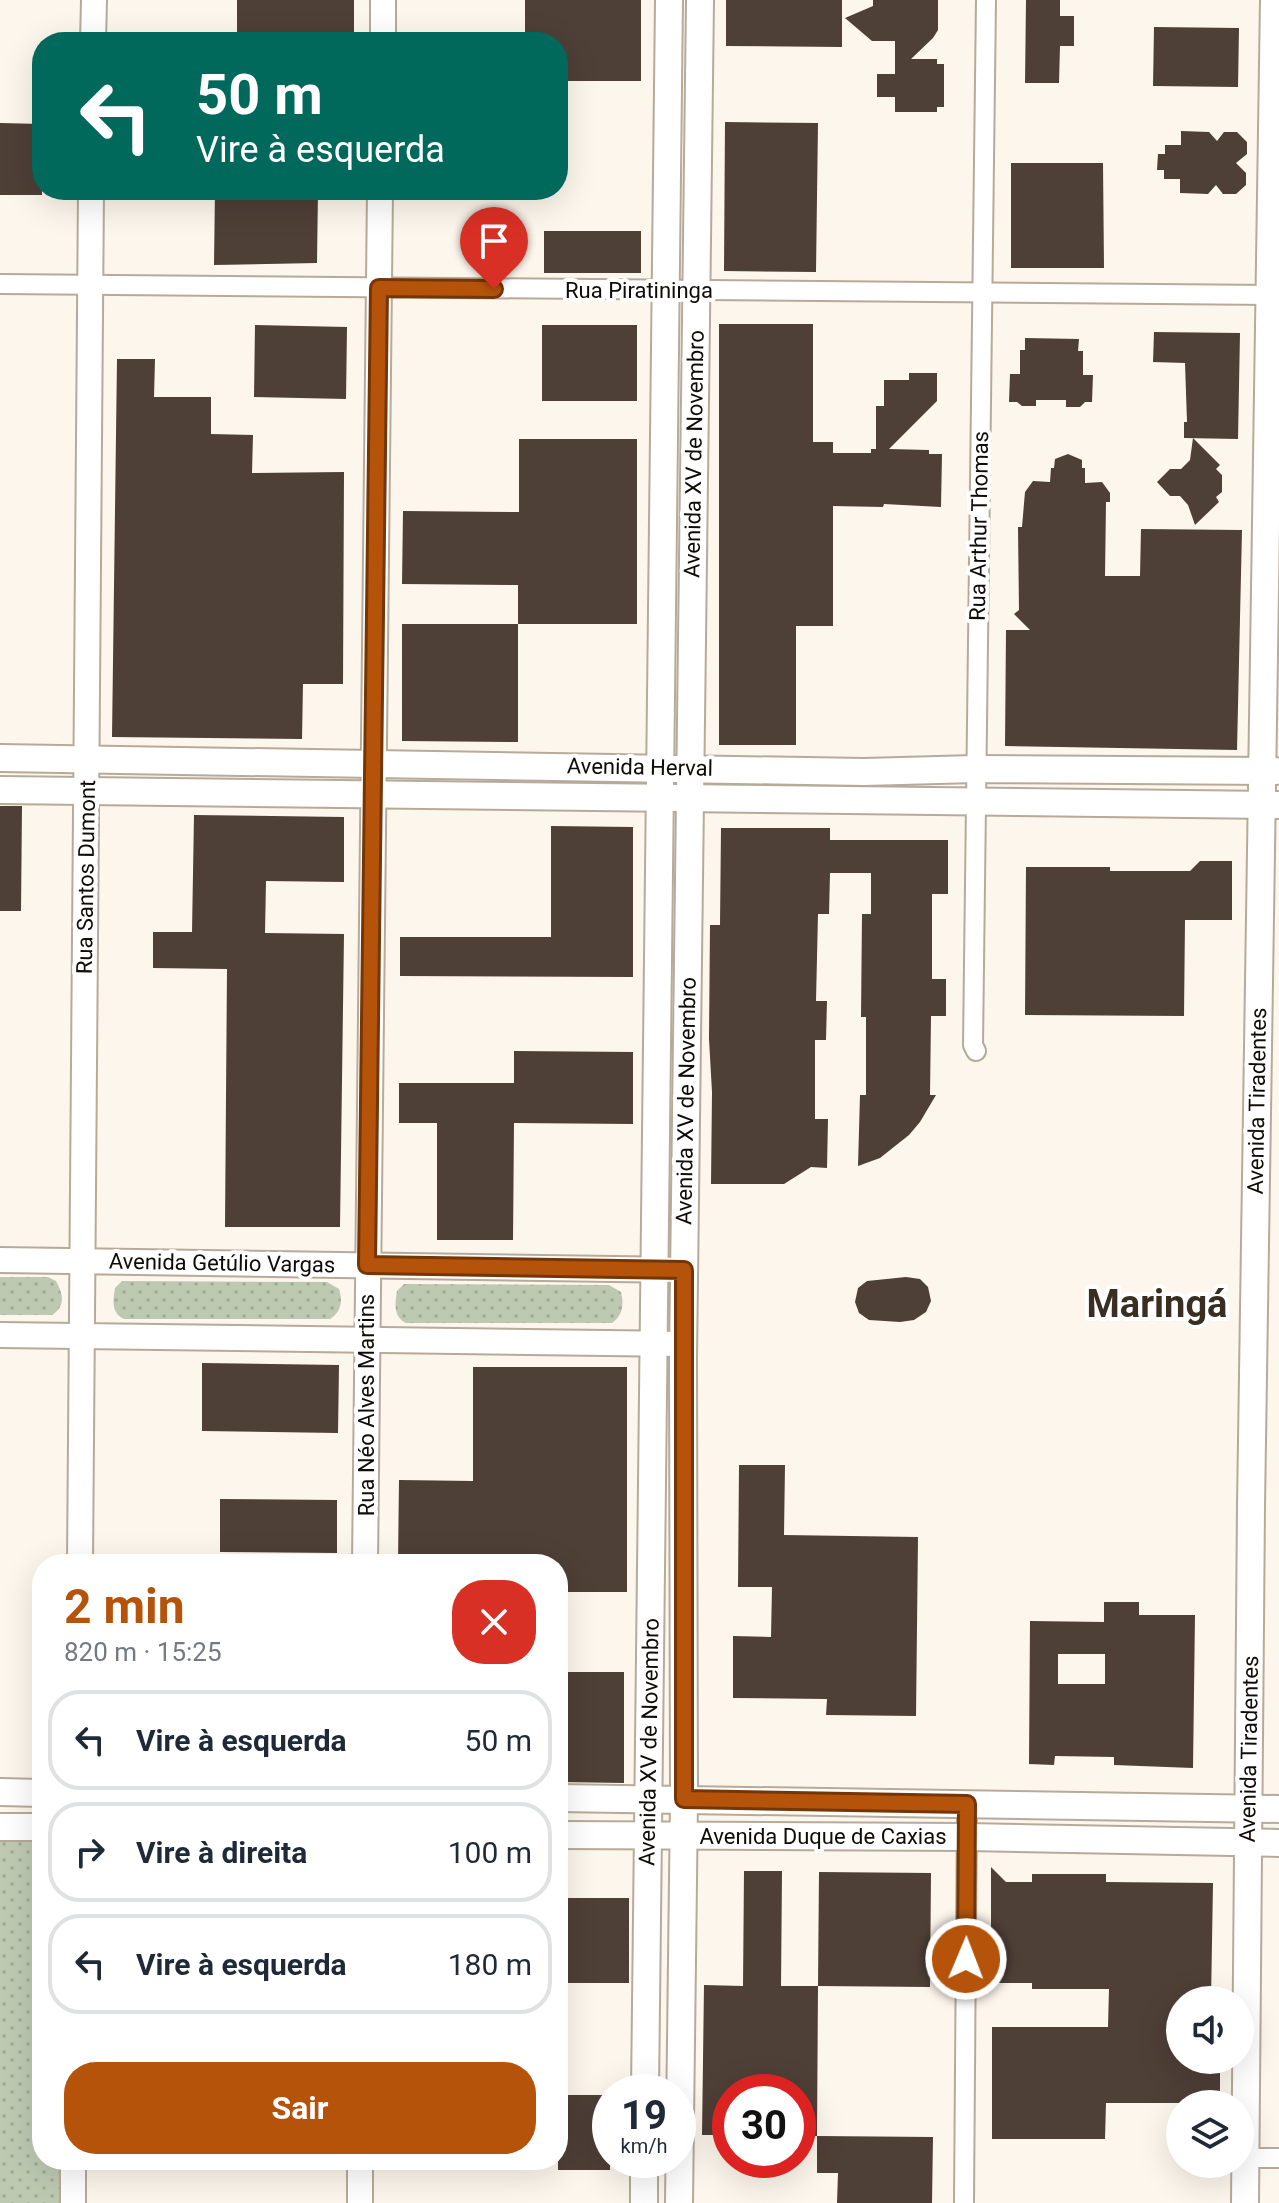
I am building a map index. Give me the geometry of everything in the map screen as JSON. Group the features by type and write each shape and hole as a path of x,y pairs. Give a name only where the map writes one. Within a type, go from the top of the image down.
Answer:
{"main road":[{"name":"Avenida XV de Novembro","path":"645,2074 669,0"},
{"name":"Avenida XV de Novembro","path":"679,2203 684,1799 683,1344 700,0"},
{"name":"Avenida Tiradentes","path":"1246,2090 1248,1808 1270,805 1274,0"},
{"name":"Avenida Herval","path":"0,758 864,772 975,769 1270,771"},
{"path":"215,793 264,763"},
{"path":"489,765 523,796"},
{"path":"816,798 864,772"},
{"path":"1092,772 1143,804"},
{"name":"Avenida Herval","path":"0,790 1270,805"},
{"path":"0,1792 32,1793"},
{"name":"Avenida Duque de Caxias","path":"568,1798 1279,1809"},
{"path":"760,1836 823,1802"},
{"path":"1072,1805 1127,1839"},
{"path":"0,1827 32,1827"},
{"name":"Avenida Duque de Caxias","path":"568,1835 967,1837 1279,1843"},
{"path":"644,2178 644,2203"},
{"name":"Avenida Tiradentes","path":"1245,2178 1245,2203"}],"street":[{"path":"93,32 94,0"},
{"path":"383,0 383,32"},
{"name":"Rua Arthur Thomas","path":"976,1051 973,1045 975,769 986,0"},
{"name":"Rua Santos Dumont","path":"80,1554 91,200"},
{"name":"Rua Néo Alves Martins","path":"365,1554 380,200"},
{"name":"Rua Piratininga","path":"0,284 1274,295"},
{"name":"Avenida Getúlio Vargas","path":"0,1260 684,1270"},
{"path":"0,1335 683,1344"},
{"path":"964,2203 967,1804"},
{"path":"1254,2158 1279,2158"},
{"path":"73,2170 73,2203"},
{"path":"360,2170 360,2203"}],"green space":[{"path":"0,1277 48,1277 56,1281 62,1295 60,1308 52,1315 0,1315"},
{"path":"122,1281 327,1282 339,1289 341,1302 339,1310 330,1319 124,1319 115,1310 114,1302 115,1288"},
{"path":"404,1284 609,1285 621,1292 622,1305 612,1323 406,1323 399,1317 396,1305 397,1291"},
{"path":"0,1827 32,1827 32,2170 73,2170 73,2203 0,2203"}],"building":[{"path":"237,0 354,0 354,32 237,32"},
{"path":"525,0 641,0 641,81 568,81 568,32 525,32"},
{"path":"726,0 842,0 842,47 726,46"},
{"path":"873,0 938,0 938,30 911,59 937,59 937,64 944,64 944,107 937,107 937,112 895,112 895,97 877,97 877,74 895,74 895,41 872,41 845,18 873,6"},
{"path":"1026,0 1060,0 1060,16 1074,16 1074,46 1060,46 1059,83 1025,83"},
{"path":"1154,27 1239,28 1238,87 1153,86"},
{"path":"725,122 818,123 816,272 724,271"},
{"path":"0,123 32,124 32,195 0,195"},
{"path":"1181,131 1209,132 1217,141 1224,132 1237,132 1247,142 1247,154 1236,163 1246,173 1246,185 1236,194 1223,194 1216,185 1208,194 1180,193 1180,179 1164,179 1164,170 1157,170 1158,154 1165,154 1165,145 1181,145"},
{"path":"1011,163 1103,163 1104,268 1011,268"},
{"path":"215,200 318,200 317,263 214,265"},
{"path":"544,231 641,231 641,273 544,273"},
{"path":"719,324 813,324 813,442 833,442 833,453 871,453 871,449 876,449 876,406 884,406 884,380 909,380 909,373 937,373 937,401 889,449 929,450 929,454 942,454 941,507 884,504 883,507 833,506 833,626 796,626 796,745 719,745"},
{"path":"255,325 347,327 346,399 254,397"},
{"path":"542,325 637,325 637,401 542,401"},
{"path":"1154,332 1240,333 1238,439 1184,438 1184,422 1187,422 1185,363 1153,362"},
{"path":"1025,338 1079,339 1078,351 1083,351 1083,375 1093,375 1092,402 1085,402 1080,407 1066,407 1066,400 1036,400 1036,406 1009,402 1010,374 1020,374 1020,350 1025,350"},
{"path":"117,359 155,359 154,397 211,397 211,434 253,435 252,473 344,472 343,684 303,684 302,739 112,737"},
{"path":"1193,438 1220,465 1216,469 1222,475 1222,492 1216,497 1219,502 1195,525 1188,505 1180,496 1170,496 1157,482 1170,469 1181,469 1190,460"},
{"path":"519,439 637,439 637,624 518,624 518,585 402,584 403,511 519,512"},
{"path":"1068,454 1082,460 1085,483 1102,482 1110,493 1110,502 1106,502 1105,576 1140,576 1141,529 1242,530 1237,750 1005,746 1006,630 1030,630 1014,614 1019,610 1018,527 1022,527 1025,492 1033,481 1050,482 1055,459"},
{"path":"402,624 518,624 518,742 402,741"},
{"path":"0,806 22,806 21,911 0,911"},
{"path":"194,815 344,817 344,882 266,881 265,933 344,934 340,1227 225,1227 227,969 153,968 153,932 192,932"},
{"path":"551,826 633,827 633,977 400,976 400,937 551,937"},
{"path":"721,828 830,828 830,840 948,840 948,894 932,894 932,979 946,979 946,1016 931,1016 930,1095 936,1095 909,1135 880,1158 858,1166 860,1095 866,1095 866,1017 861,1017 862,914 871,914 871,873 830,873 829,914 818,914 816,1001 827,1001 826,1040 815,1040 815,1119 828,1119 827,1168 811,1167 784,1184 711,1184 710,925 720,925"},
{"path":"1200,861 1232,861 1232,920 1185,920 1184,1016 1025,1015 1026,867 1190,871"},
{"path":"514,1051 633,1052 633,1124 514,1123 513,1240 437,1240 437,1123 399,1123 399,1083 514,1083"},
{"path":"906,1277 920,1279 928,1287 931,1301 926,1312 914,1320 900,1322 869,1320 859,1313 855,1302 858,1288 867,1281"},
{"path":"202,1363 339,1365 338,1433 202,1431"},
{"path":"473,1367 627,1367 627,1592 568,1592 568,1554 398,1554 399,1480 473,1481"},
{"path":"739,1465 785,1465 784,1535 918,1537 916,1716 826,1715 827,1699 733,1698 733,1636 771,1637 772,1587 738,1587"},
{"path":"220,1499 337,1500 337,1553 220,1552"},
{"path":"1104,1602 1139,1602 1139,1615 1195,1615 1193,1768 1114,1765 1114,1757 1055,1756 1054,1765 1029,1764 1030,1621 1104,1622","holes":["1058,1654 1105,1654 1105,1684 1058,1684"]},
{"path":"568,1672 624,1672 624,1783 568,1782"},
{"path":"991,1867 1006,1882 1032,1882 1032,1874 1106,1874 1106,1882 1213,1883 1211,1986 1166,1986 1166,2074 1220,2074 1220,2090 1166,2090 1166,2103 1106,2103 1105,2139 992,2139 992,2027 1108,2027 1109,1989 1032,1989 1032,1983 994,1983 994,1978 991,1978"},
{"path":"744,1871 782,1871 781,1986 818,1986 817,2136 816,2074 712,2074 712,2135 702,2135 704,1985 743,1986"},
{"path":"819,1872 931,1873 930,1987 818,1986"},
{"path":"568,1898 629,1898 629,1983 568,1983"},
{"path":"568,2095 592,2095 592,2170 568,2170"},
{"path":"817,2136 933,2137 932,2203 837,2203 838,2173 817,2173"}],"district":[{"name":"Maringá","path":"1157,1304"}],"route":[{"path":"494,289 379,288 367,1265 684,1270 684,1799 967,1804 966,1959"}]}
